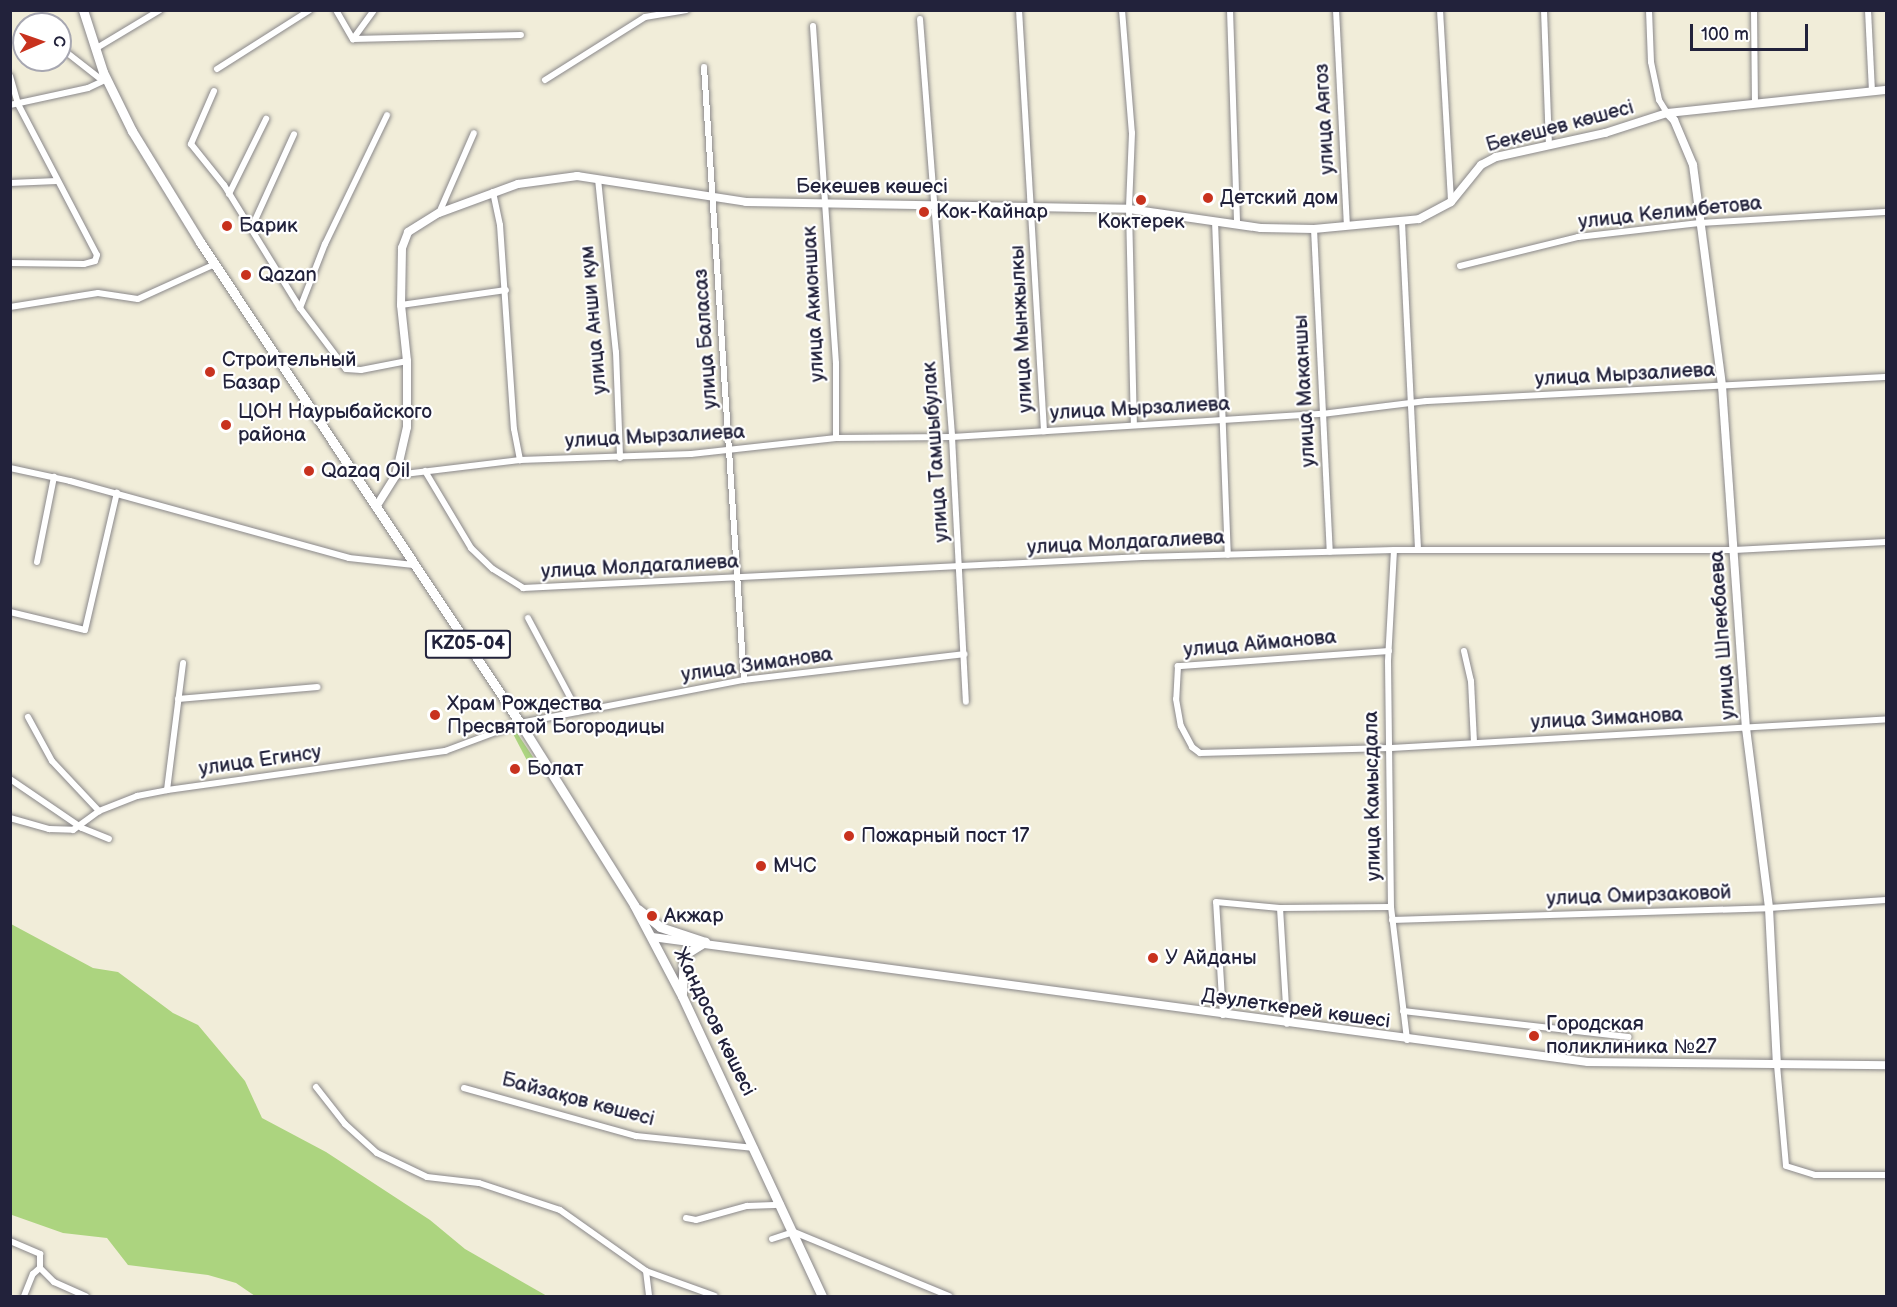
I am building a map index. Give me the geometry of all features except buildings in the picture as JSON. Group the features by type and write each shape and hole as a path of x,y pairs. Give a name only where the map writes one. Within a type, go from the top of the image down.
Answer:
{"main road":[{"name":"Жандосов көшесі","path":"82,10 104,80 132,131 215,264 520,723 634,905 682,996 755,1148 822,1296"},
{"name":"Бекешев көшесі","path":"376,507 396,475 407,427 407,361 401,305 402,248 408,232 439,213 493,192 538,180 598,178 712,197 825,204 933,201 1129,209 1238,225 1314,229 1419,219 1451,202 1481,165 1496,157 1605,133 1667,113 1887,90"},
{"path":"634,905 660,927 705,942"},
{"name":"Дәулеткерей көшесі","path":"652,938 705,942 1223,1016 1588,1062 1887,1065"},
{"path":"682,996 681,962 691,948 705,942"}],"street":[{"path":"95,49 160,10"},
{"path":"217,69 310,10"},
{"path":"336,10 353,39"},
{"path":"353,39 374,10"},
{"path":"545,80 645,17 686,10"},
{"name":"улица Мынжылкы","path":"1019,10 1033,205 1044,431"},
{"path":"1122,10 1132,133 1129,209 1134,424"},
{"path":"1230,10 1238,225"},
{"name":"улица Аягоз","path":"1336,10 1347,226"},
{"path":"1440,10 1451,202"},
{"path":"1544,10 1549,144"},
{"path":"1649,10 1651,62 1659,100 1667,113"},
{"path":"1754,10 1755,103"},
{"path":"1868,10 1872,91"},
{"name":"улица Тамшыбулак","path":"920,19 961,567 966,702"},
{"name":"улица Акмоншак","path":"813,26 836,363 836,438"},
{"path":"353,39 521,35"},
{"path":"10,105 88,88 104,80 72,56"},
{"name":"улица Баласаз","path":"704,67 731,450 736,579 744,680"},
{"path":"10,76 18,104 96,251 95,261 39,266 10,263"},
{"path":"214,91 190,144 229,194 300,308 346,369 407,361"},
{"name":"улица Шпекбаева","path":"1667,113 1674,120 1693,165 1722,386 1746,728 1769,908 1783,1162 1801,1173 1887,1175"},
{"path":"300,308 325,243 387,115"},
{"path":"229,194 266,119"},
{"path":"439,213 474,133"},
{"path":"250,229 294,134"},
{"name":"улица Анши кум","path":"598,178 616,352 620,458"},
{"path":"10,183 57,181"},
{"path":"493,192 500,225 513,418 520,460"},
{"name":"улица Келимбетова","path":"1460,267 1578,237 1699,224 1887,212"},
{"path":"1215,221 1228,555"},
{"path":"1402,222 1414,404 1418,550"},
{"name":"улица Маканшы","path":"1314,229 1330,552"},
{"path":"10,307 98,293 138,299 215,264"},
{"path":"401,305 506,290"},
{"name":"улица Мырзалиева","path":"396,475 520,460 620,458 731,450 836,438 952,437 1322,414 1414,404 1887,376"},
{"path":"10,468 117,493 349,558 414,565"},
{"name":"улица Молдагалиева","path":"425,471 471,548 493,569 523,588 1228,555 1394,550 1734,550 1887,542"},
{"path":"37,562 54,477"},
{"path":"10,612 85,630 117,493"},
{"name":"улица Камысдала","path":"1394,550 1389,651 1391,907 1407,1040"},
{"path":"528,618 578,712"},
{"name":"улица Айманова","path":"1329,750 1196,752 1179,719 1176,667 1389,651"},
{"path":"1464,651 1471,681 1474,743"},
{"name":"улица Зиманова","path":"520,723 744,680 964,654"},
{"path":"166,790 183,663"},
{"path":"178,699 317,687"},
{"path":"28,717 52,761 99,811"},
{"name":"улица Зиманова","path":"1329,750 1887,719"},
{"name":"улица Егинсу","path":"82,828 99,811 137,796 445,751 520,723"},
{"path":"10,779 82,828 109,839"},
{"path":"10,818 49,829 82,828"},
{"name":"улица Омирзаковой","path":"1392,920 1769,908 1887,900"},
{"path":"1223,1016 1216,902 1280,908 1391,907"},
{"path":"1280,908 1287,1024"},
{"path":"1403,1011 1629,1037"},
{"path":"316,1087 345,1124 378,1153 427,1177 479,1183 560,1210 646,1271 715,1296"},
{"name":"Байзақов көшесі","path":"464,1088 636,1137 712,1147 755,1148"},
{"path":"686,1218 696,1220 747,1206 781,1205"},
{"path":"772,1239 794,1232 949,1296"},
{"path":"10,1241 40,1254 40,1268 54,1282 86,1296"},
{"path":"24,1296 33,1274 40,1268"},
{"path":"646,1271 650,1296"}],"green space":[{"path":"511,730 515,730 543,772 533,772"},
{"path":"11,924 93,968 118,972 173,1013 198,1025 245,1081 262,1118 326,1152 430,1220 465,1249 547,1296 255,1296 236,1283 208,1275 128,1265 107,1238 63,1233 12,1215"}],"place":[{"name":"Детский дом","path":"1208,198"},
{"name":"Коктерек","path":"1141,200"},
{"name":"Кок-Кайнар","path":"924,212"},
{"name":"Барик","path":"227,226"},
{"name":"Qazan","path":"246,275"},
{"name":"Строительный Базар","path":"210,372"},
{"name":"ЦОН Наурыбайского района","path":"226,425"},
{"name":"Qazaq Oil","path":"309,471"},
{"name":"Храм Рождества Пресвятой Богородицы","path":"435,715"},
{"name":"Болат","path":"515,769"},
{"name":"Пожарный пост 17","path":"849,836"},
{"name":"МЧС","path":"761,866"},
{"name":"Акжар","path":"652,916"},
{"name":"У Айданы","path":"1153,958"},
{"name":"Городская поликлиника №27","path":"1534,1036"}]}
